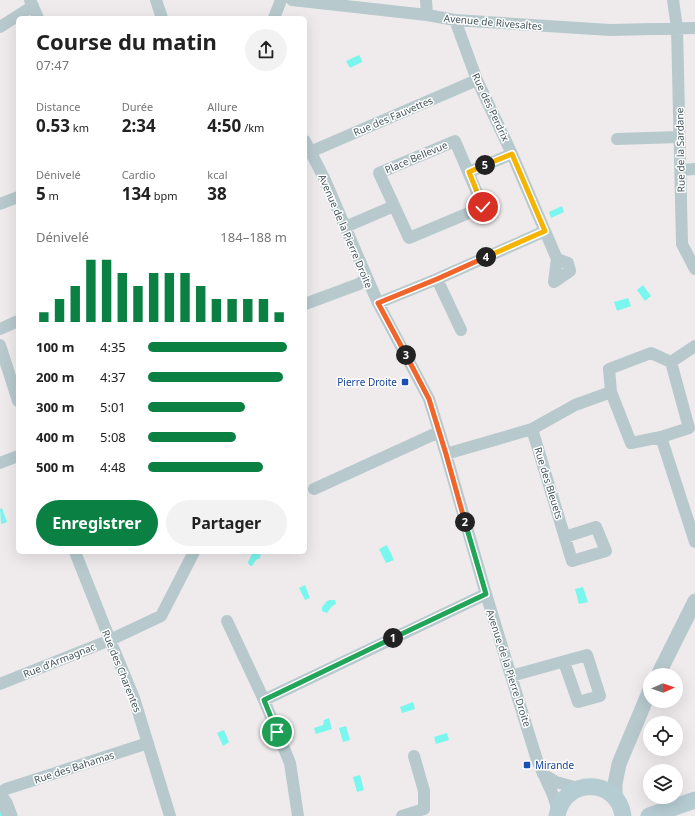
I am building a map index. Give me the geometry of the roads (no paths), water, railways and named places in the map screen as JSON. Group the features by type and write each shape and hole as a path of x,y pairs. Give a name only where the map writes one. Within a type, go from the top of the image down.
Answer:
{"main road":[{"path":"557,814 562,801 569,793 584,787 598,787 607,791 619,806 651,815 695,800"}],"street":[{"path":"156,0 161,16"},
{"path":"275,16 281,0"},
{"name":"Avenue de Rivesaltes","path":"292,0 427,15 455,20 610,30 695,28"},
{"path":"426,0 427,15"},
{"name":"Rue de la Sardane","path":"673,0 678,28 682,244 695,269"},
{"path":"0,27 32,3 37,16"},
{"name":"Rue des Perdrix","path":"455,20 477,80 512,154 558,260"},
{"name":"Rue des Fauvettes","path":"307,146 477,80"},
{"path":"617,139 679,137"},
{"name":"Place Bellevue","path":"455,141 483,207 409,238 394,206 379,173 455,141"},
{"name":"Avenue de la Pierre Droite","path":"307,146 324,178 378,303 429,399 511,676 543,774 554,794 557,814"},
{"path":"469,172 512,154"},
{"path":"681,170 695,169"},
{"path":"0,204 16,198"},
{"path":"345,227 394,206"},
{"path":"378,303 437,279 545,231"},
{"path":"307,303 359,284 366,278"},
{"path":"437,279 461,330"},
{"path":"0,329 16,322"},
{"path":"0,346 16,394"},
{"path":"671,362 695,346"},
{"path":"651,353 671,362 689,428 661,437 631,443 611,392 609,369 651,353"},
{"path":"446,454 532,429 575,405 611,392"},
{"name":"Rue des Bleuets","path":"532,429 565,537"},
{"path":"314,490 439,432"},
{"path":"661,437 695,542"},
{"path":"0,463 16,457"},
{"name":"Rue des Charentes","path":"76,554 134,698 170,816"},
{"name":"Rue d'Armagnac","path":"0,684 110,640 161,616 193,554"},
{"path":"264,700 486,594"},
{"path":"661,668 695,600"},
{"path":"227,621 264,700 290,763 298,816"},
{"path":"511,676 564,662"},
{"path":"619,806 615,784 620,764 643,707"},
{"name":"Rue des Bahamas","path":"0,794 148,743"},
{"path":"402,816 424,809 424,791 414,756"},
{"path":"543,774 556,782 584,787 608,776 620,764"},
{"path":"0,794 10,816"}],"water":[{"path":"359,55 362,62 350,68 346,61"},
{"path":"562,206 564,212 551,218 549,212"},
{"path":"643,285 651,296 645,301 637,290"},
{"path":"628,298 631,306 617,311 614,302"},
{"path":"2,508 7,522 1,524 0,509"},
{"path":"387,545 394,560 386,563 379,549"},
{"path":"252,554 261,554 260,558 256,560 252,566 249,565 248,562"},
{"path":"305,585 310,598 305,600 299,588"},
{"path":"583,587 588,602 579,604 575,589"},
{"path":"335,600 336,604 332,606 327,613 322,611 322,607 327,601"},
{"path":"413,702 415,709 402,713 400,707"},
{"path":"329,718 332,729 316,734 314,728 323,725 324,720"},
{"path":"346,726 350,740 343,742 339,728"},
{"path":"224,730 229,742 223,746 217,733"},
{"path":"447,733 449,740 436,744 434,737"},
{"path":"360,775 364,790 357,792 353,777"}],"place":[{"name":"Pierre Droite","path":"405,382"},
{"name":"Mirande","path":"527,765"}]}
